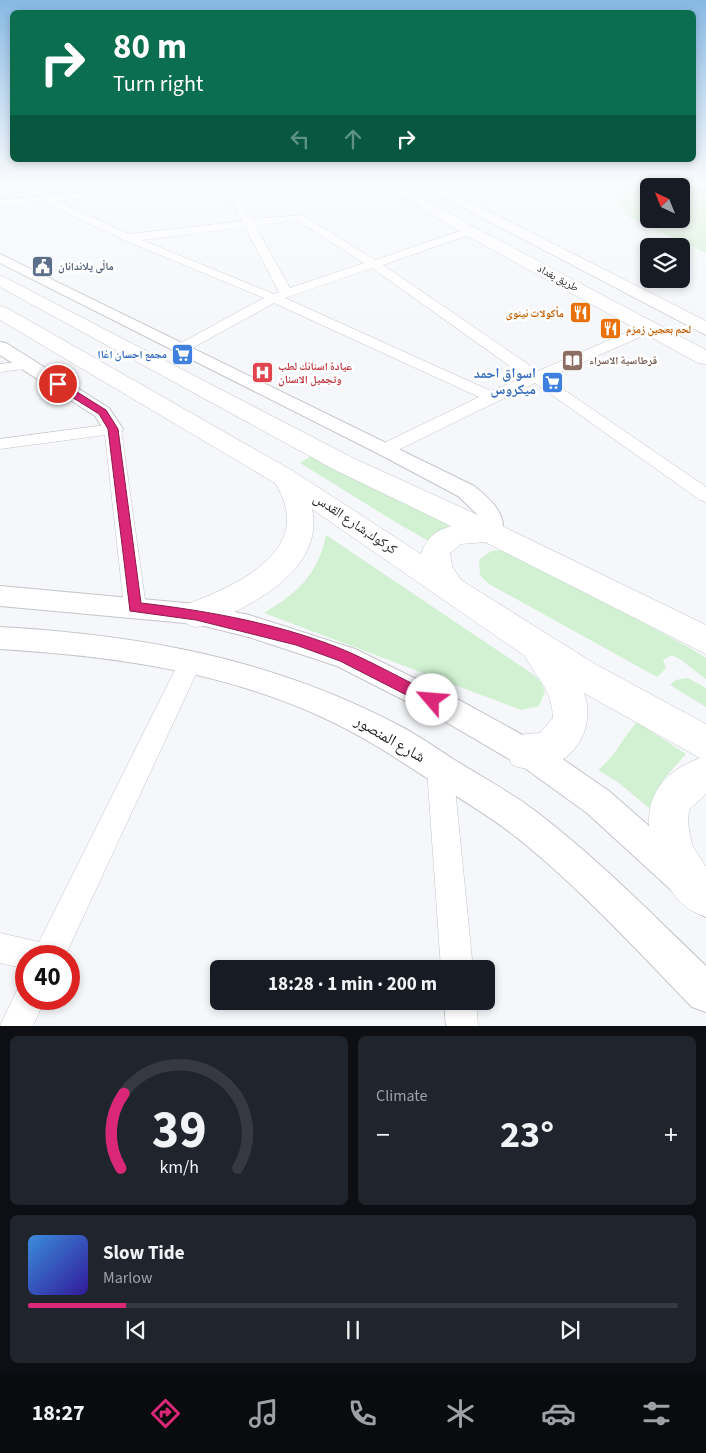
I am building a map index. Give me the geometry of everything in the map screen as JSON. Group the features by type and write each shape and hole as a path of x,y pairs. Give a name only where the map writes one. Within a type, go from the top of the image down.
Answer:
{"main road":[{"name":"طريق بغداد","path":"514,230 706,329"},
{"name":"طريق بغداد","path":"470,231 706,358"},
{"path":"10,286 46,281"},
{"path":"10,286 344,464 491,532 706,640"},
{"name":"كركوك,شارع القدس","path":"0,312 284,476 528,641 583,675 706,743"},
{"path":"196,614 234,600 274,573 288,558 296,543 300,526 296,496 284,476"},
{"path":"450,588 436,563 437,550 442,541 456,535 491,532"},
{"path":"525,752 539,752 552,748 562,737 571,719 566,694 559,678 528,641"},
{"path":"704,897 686,878 674,853 667,828 669,807 679,790 694,778 706,776"}],"street":[{"path":"111,230 280,295 491,398"},
{"path":"128,238 194,230"},
{"path":"252,230 280,295"},
{"path":"319,230 374,264 535,379 706,496"},
{"path":"182,348 280,295 470,231"},
{"path":"0,258 386,449 475,497 489,514 491,532"},
{"path":"386,449 491,398 649,328"},
{"path":"0,347 102,412 113,429 135,608"},
{"path":"0,367 28,365"},
{"path":"0,444 113,429"},
{"path":"0,596 196,614 249,626 345,657 449,709 525,752 598,802 704,897"},
{"name":"شارع المنصور","path":"0,638 91,644 191,661 257,677 318,701 383,732 526,825 614,902 706,993"},
{"path":"54,945 191,661"},
{"path":"440,768 456,960"},
{"path":"0,948 15,951"},
{"path":"16,1026 24,1010"},
{"path":"461,1010 462,1026"}],"green space":[{"path":"656,230 706,230 706,253 690,246 690,238 673,238"},
{"path":"313,455 449,526 434,544 383,515 300,463"},
{"path":"326,535 534,675 540,681 545,691 539,706 521,710 264,613 287,598 305,581 318,561"},
{"path":"499,550 521,557 690,648 706,658 706,679 672,655 663,660 666,668 657,677 489,584 480,575 479,560 491,551"},
{"path":"688,678 706,688 706,707 670,685 676,680"},
{"path":"637,722 686,754 664,779 649,808 619,783 598,770 609,759"}],"place":[{"name":"ماڵی پلاندانان","path":"42,266"},
{"name":"مأكولات نينوى","path":"580,313"},
{"name":"لحم بعجين زمزم","path":"610,329"},
{"name":"مجمع احسان اغاا","path":"183,354"},
{"name":"قرطاسية الاسراء","path":"573,360"},
{"name":"عيادة اسنانك لطب وتجميل الاسنان","path":"262,372"},
{"name":"اسواق احمد ميكروس","path":"552,382"}],"route":[{"path":"58,384 102,412 113,429 135,608 196,614 249,626 296,640 345,657 432,700"}]}
